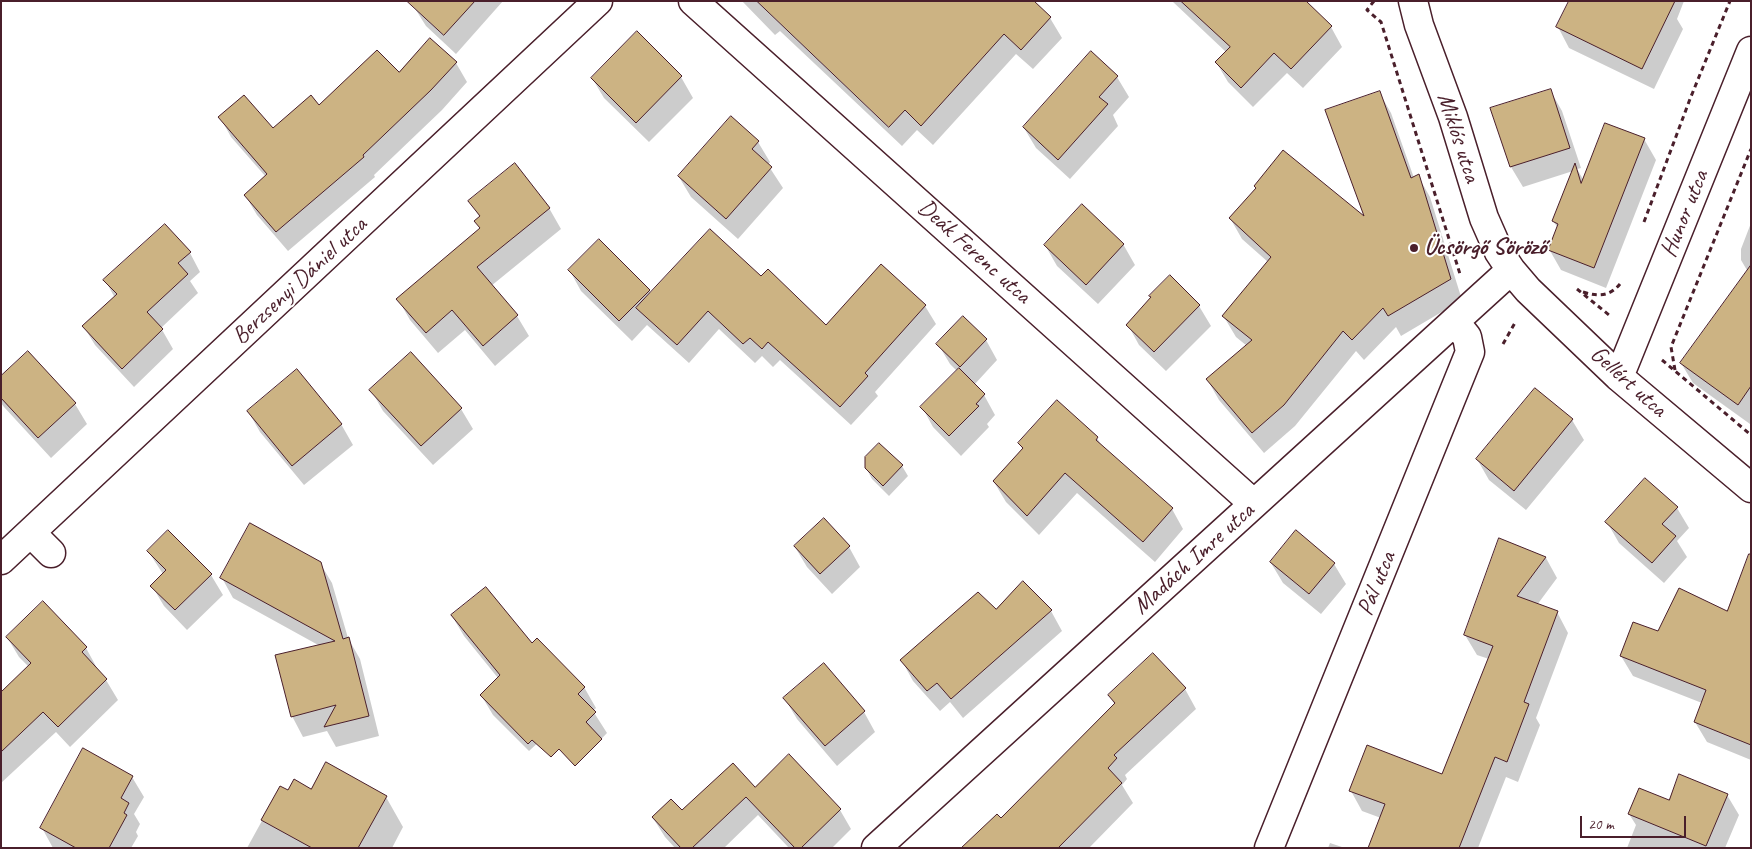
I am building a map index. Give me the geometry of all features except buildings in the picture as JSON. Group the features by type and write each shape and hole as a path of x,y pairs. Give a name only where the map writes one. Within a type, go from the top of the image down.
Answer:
{"street":[{"name":"Berzsenyi Dániel utca","path":"1,560 598,1"},
{"name":"Deák Ferenc utca","path":"693,1 1254,504"},
{"path":"1398,1 1416,13"},
{"name":"Miklós utca","path":"1416,13 1453,117 1484,218 1499,252 1511,270"},
{"name":"Hunor utca","path":"1619,377 1751,51"},
{"name":"Madách Imre utca","path":"876,848 1511,270"},
{"name":"Gellért utca","path":"1511,270 1528,290 1619,377 1751,488"},
{"name":"Pál utca","path":"1269,848 1470,352 1466,338 1455,322"},
{"path":"30,533 51,553"}],"path":[{"path":"1374,1 1367,10 1381,22 1458,273 1480,298"},
{"path":"1642,227 1690,99 1730,1"},
{"path":"1675,371 1671,347 1751,149"},
{"path":"1581,292 1601,295 1613,291 1621,282"},
{"path":"1574,286 1751,435"}],"place":[{"name":"Ücsörgő Söröző","path":"1414,248"}]}
